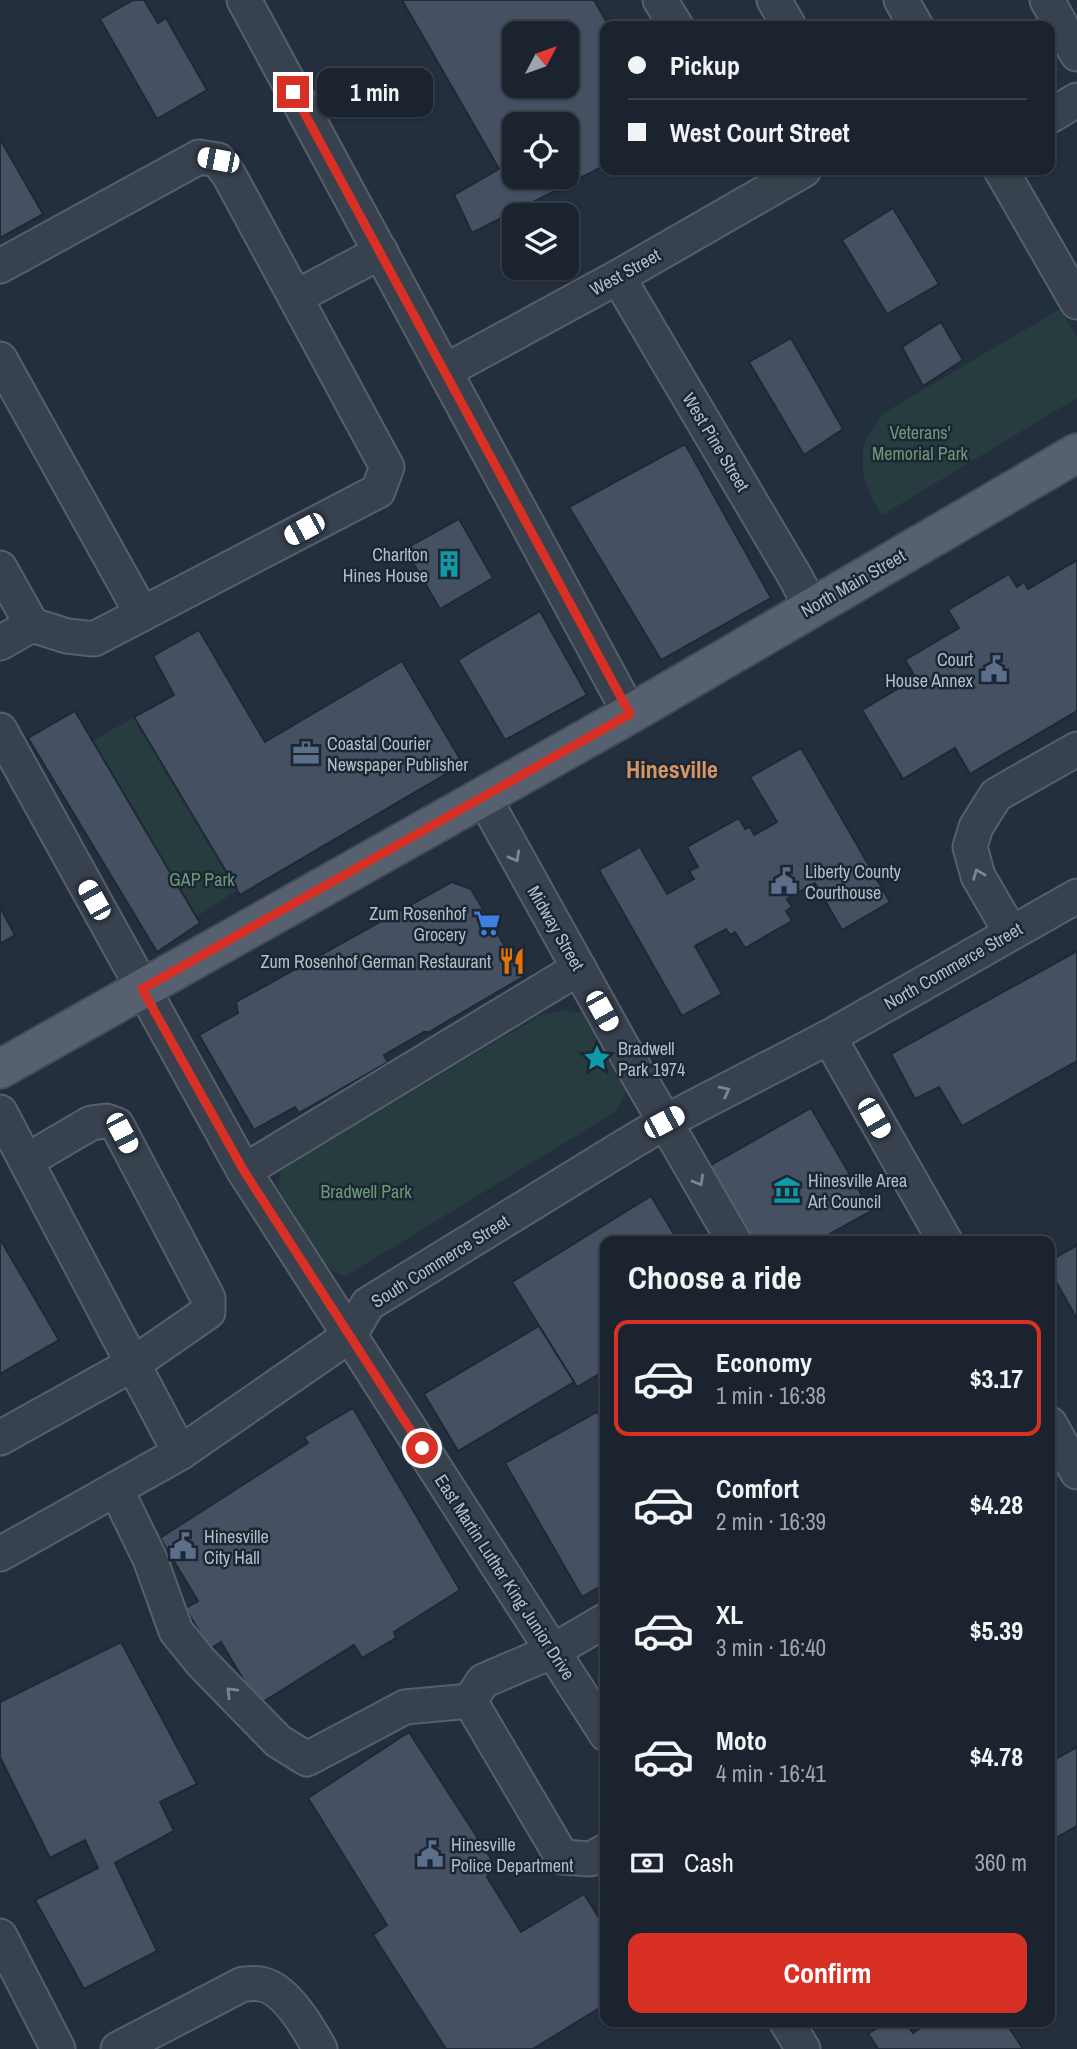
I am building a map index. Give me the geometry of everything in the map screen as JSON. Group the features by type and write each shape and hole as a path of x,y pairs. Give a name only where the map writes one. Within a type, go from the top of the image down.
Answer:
{"main road":[{"name":"North Main Street","path":"0,1069 630,714 1077,453"}],"street":[{"path":"244,0 630,714"},
{"path":"660,0 673,21"},
{"path":"774,0 786,21"},
{"path":"901,0 913,21"},
{"path":"1047,0 1077,54"},
{"path":"1055,113 1077,100"},
{"path":"0,266 199,157 218,160 229,175 387,467 378,491 94,639 67,636 32,625 0,568"},
{"name":"West Street","path":"445,371 618,277 764,180 784,175"},
{"path":"1004,175 1077,302"},
{"path":"296,297 381,252"},
{"name":"West Pine Street","path":"618,277 811,608"},
{"path":"0,359 142,614"},
{"path":"0,643 32,625"},
{"name":"East Martin Luther King Junior Drive","path":"0,730 244,1171 600,1725"},
{"path":"1011,933 978,876 970,847 976,827 996,795 1077,749"},
{"name":"Midway Street","path":"483,796 664,1122 731,1236"},
{"name":"North Commerce Street","path":"829,1037 1077,896"},
{"path":"244,1171 579,968"},
{"path":"829,1037 942,1236"},
{"name":"South Commerce Street","path":"0,1554 180,1453 349,1336 368,1304 664,1122 829,1037"},
{"path":"0,1112 180,1453"},
{"path":"0,1438 133,1364 208,1312 210,1305 117,1125 106,1121 91,1123 26,1161"},
{"path":"1055,1433 1077,1472"},
{"path":"116,1489 150,1559 176,1631 201,1662 278,1741 307,1759 405,1707 470,1701"},
{"path":"470,1701 483,1681 553,1651 600,1624"},
{"path":"470,1701 562,1857 590,1858 600,1854"},
{"path":"0,1936 58,2049"},
{"path":"118,2049 243,1984 263,1984 286,1999 305,2022 320,2049"},
{"path":"790,2027 803,2049"}],"green space":[{"name":"Veterans' Memorial Park","path":"1060,309 1077,337 1077,398 882,515 871,497 863,473 863,445 882,414"},
{"name":"GAP Park","path":"134,717 237,890 196,917 93,741"},
{"name":"Bradwell Park","path":"564,1010 582,1013 626,1092 615,1112 344,1277 325,1266 277,1186 282,1169 539,1016"}],"building":[{"path":"133,0 144,0 158,23 166,18 207,90 157,119 100,19"},
{"path":"402,0 594,0 606,21 600,21 600,168 579,179 579,112 502,112 502,189 559,189 531,203 502,203 502,218 472,233 454,195 499,169"},
{"path":"0,139 43,214 0,238"},
{"path":"893,208 939,284 887,314 842,240"},
{"path":"941,322 963,360 923,386 902,347"},
{"path":"791,338 843,429 804,455 749,362"},
{"path":"685,444 771,598 661,660 569,507"},
{"name":"Charlton Hines House","path":"459,519 493,578 440,609 405,549"},
{"name":"Court House Annex","path":"1077,560 1077,711 970,774 955,748 903,779 862,710 916,678 905,660 959,628 948,610 1009,574 1017,587 1024,582 1028,589"},
{"path":"540,611 587,695 505,740 458,660"},
{"name":"Coastal Courier Newspaper Publisher","path":"199,630 265,742 402,661 463,764 240,895 134,717 174,695 153,656"},
{"path":"75,711 200,923 157,952 28,738"},
{"name":"Liberty County Courthouse","path":"801,748 890,902 842,930 815,883 787,899 792,907 786,911 792,921 745,948 735,932 730,935 726,929 695,946 722,994 682,1016 599,870 640,847 667,894 694,879 689,871 698,867 687,847 739,818 745,829 750,827 754,835 777,822 750,777"},
{"path":"452,882 471,889 523,977 384,1055 388,1062 299,1113 295,1107 254,1130 199,1035 238,1013 236,1002"},
{"path":"0,907 15,935 0,944"},
{"path":"1077,951 1077,1061 962,1126 939,1087 915,1099 891,1054"},
{"name":"Hinesville Area Art Council","path":"811,1108 871,1211 826,1236 740,1236 704,1169"},
{"path":"651,1196 675,1236 600,1236 600,1374 577,1387 512,1282"},
{"path":"0,1239 59,1340 0,1374"},
{"path":"1077,1245 1077,1319 1055,1280 1055,1258"},
{"path":"539,1326 574,1382 458,1451 424,1394"},
{"path":"353,1408 460,1590 394,1632 396,1638 362,1658 354,1645 258,1705 221,1642 210,1649 185,1608 198,1601 160,1538 308,1443 304,1437"},
{"path":"597,1412 600,1417 600,1586 582,1597 505,1463"},
{"path":"121,1642 197,1784 160,1802 174,1831 115,1863 157,1951 84,1989 35,1900 98,1868 85,1840 50,1858 0,1757 0,1702"},
{"path":"409,1732 490,1857 493,1865 487,1877 521,1932 584,1894 600,1919 600,2008 533,2049 446,2049 373,1935 387,1925 308,1798"},
{"path":"1077,1747 1077,1826 1055,1838 1055,1759"},
{"path":"879,2027 909,2027 913,2033 922,2027 1009,2027 1023,2049 878,2049 868,2033"}],"place":[{"name":"Charlton Hines House","path":"449,564"},
{"name":"Court House Annex","path":"994,669"},
{"name":"Coastal Courier Newspaper Publisher","path":"306,753"},
{"name":"Liberty County Courthouse","path":"784,881"},
{"name":"Zum Rosenhof Grocery","path":"487,923"},
{"name":"Zum Rosenhof German Restaurant","path":"512,961"},
{"name":"Bradwell Park 1974","path":"597,1058"},
{"name":"Hinesville Area Art Council","path":"787,1190"},
{"name":"Hinesville City Hall","path":"183,1546"},
{"name":"Hinesville Police Department","path":"430,1854"}],"district":[{"name":"Hinesville","path":"672,769"}],"route":[{"path":"293,92 630,714 142,989 244,1171 422,1448"}]}
